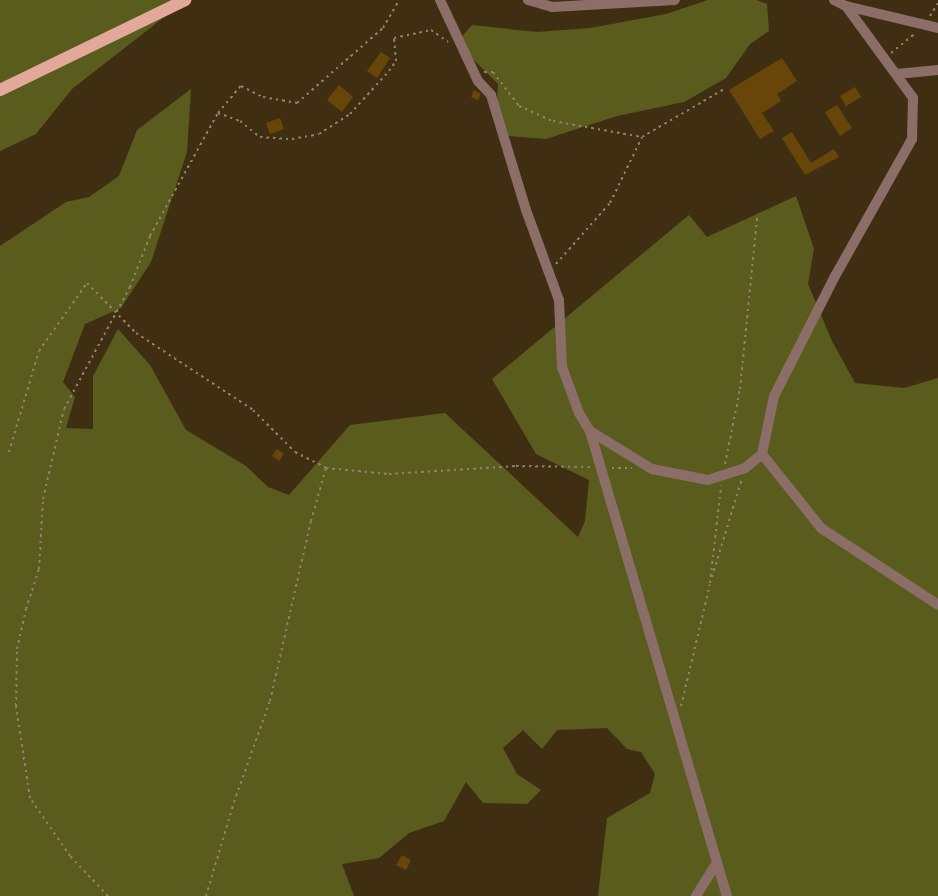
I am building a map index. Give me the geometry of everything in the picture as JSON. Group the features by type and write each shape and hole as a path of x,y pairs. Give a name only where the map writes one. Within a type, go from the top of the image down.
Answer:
{"main road":[{"path":"0,90 185,0"}],"street":[{"path":"440,0 474,72 491,95 548,273 559,300 562,367 579,413 590,431 598,467 727,896"},
{"path":"528,0 552,7 675,0"},
{"path":"834,0 846,6 938,28"},
{"path":"590,431 652,469 708,480 745,468 762,454 774,396 835,276 912,139 913,98 846,6"},
{"path":"897,74 938,70"},
{"path":"762,454 821,528 938,605"},
{"path":"696,896 717,862"}],"path":[{"path":"108,896 70,856 30,798 16,706 17,649 26,609 39,569 43,499 64,409 116,313 150,236 218,113 241,86 263,97 297,103 383,28 398,0"},
{"path":"218,113 240,121 260,137 292,139 319,134 350,114 389,71 396,61 394,38 431,30 452,47"},
{"path":"474,72 493,72 519,106 553,121 642,137"},
{"path":"548,273 610,203 642,137 724,89"},
{"path":"710,583 722,476 740,388 757,218"},
{"path":"9,452 39,351 87,283 136,333 253,410 295,452 326,468 389,474 516,466 634,468"},
{"path":"206,896 234,802 270,701 310,521 326,468"},
{"path":"681,709 710,583 745,468"}],"shaded area":[{"path":"0,0 186,0 72,89 36,134 0,151"},
{"path":"708,0 756,0 767,4 769,31 750,44 726,78 684,102 617,116 546,139 507,136 497,102 498,84 473,59 460,39 472,25 537,32 590,28 666,14"},
{"path":"191,89 187,152 151,262 121,308 85,324 63,382 75,397 66,428 93,429 93,376 118,329 150,365 186,430 246,466 268,487 289,495 350,425 445,413 578,537 585,521 589,480 536,454 492,379 689,215 707,237 796,196 814,249 808,284 832,341 855,383 904,388 938,378 938,896 598,896 607,818 650,793 655,774 641,752 627,749 607,728 557,730 542,749 523,730 503,748 517,774 541,790 527,804 483,803 466,782 444,821 409,833 379,858 342,864 354,896 0,896 0,246 66,202 89,197 119,176 137,130"}],"building":[{"path":"381,52 390,58 377,78 367,71"},
{"path":"782,58 797,81 777,94 781,101 762,113 774,131 760,139 729,90"},
{"path":"339,85 353,97 342,112 327,100"},
{"path":"855,87 861,97 846,106 840,96"},
{"path":"474,90 481,94 478,100 471,97"},
{"path":"837,105 852,128 840,136 825,112"},
{"path":"280,118 284,129 270,134 266,123"},
{"path":"792,132 811,163 834,149 839,157 805,175 782,138"},
{"path":"277,449 284,454 279,461 272,456"},
{"path":"402,855 411,860 406,870 396,865"}]}
